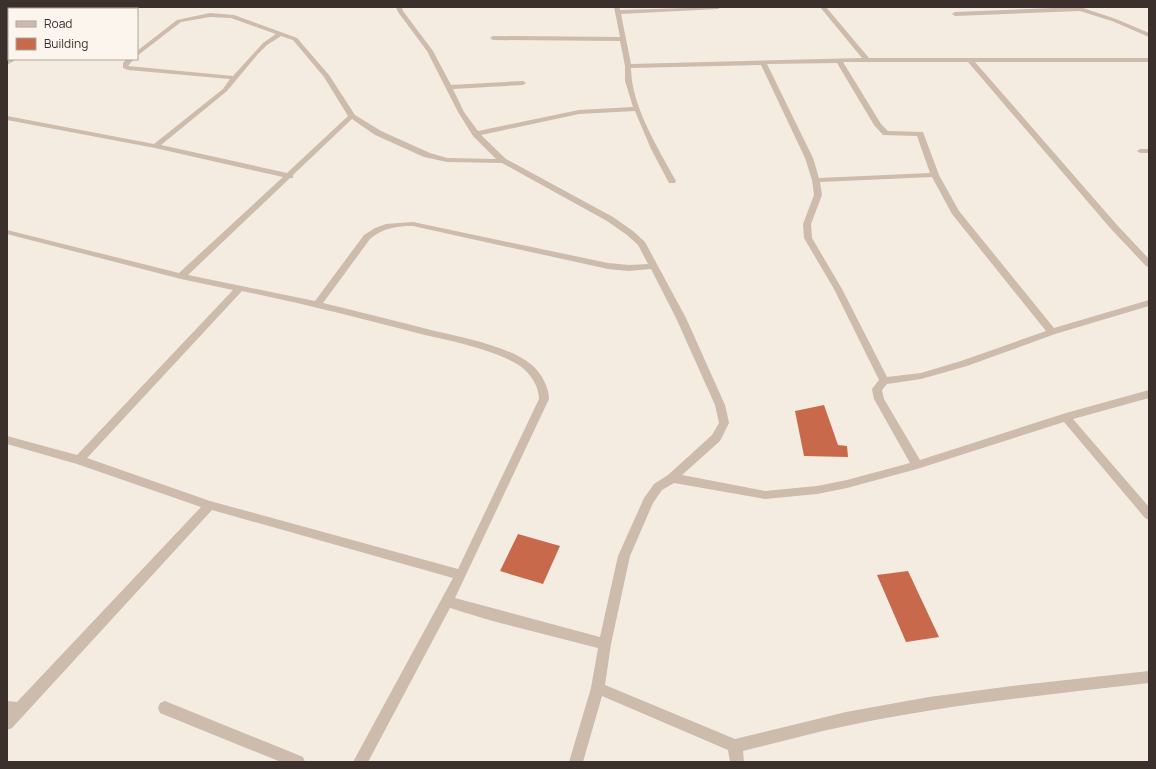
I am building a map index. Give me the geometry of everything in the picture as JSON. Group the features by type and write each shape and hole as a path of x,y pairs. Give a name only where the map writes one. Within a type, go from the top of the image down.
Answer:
{"street":[{"path":"399,7 400,11 430,50 461,112 476,134 503,161 610,219 630,233 642,244 681,318 720,405 724,423 716,438 672,478 658,487 648,501 624,556 605,644 598,688 576,762"},
{"path":"672,181 654,149 637,109 628,81 628,66 624,39 617,10 718,7"},
{"path":"823,7 867,60"},
{"path":"955,14 1077,8 1114,20 1149,35"},
{"path":"138,53 179,21 197,17 219,15 232,16 295,39 327,76 352,116 378,132 427,155 447,160 503,161"},
{"path":"155,146 225,90 255,54 265,44 280,34"},
{"path":"493,38 624,39"},
{"path":"969,59 1114,227 1149,264"},
{"path":"131,60 125,66 128,68 236,78"},
{"path":"628,66 867,60 1149,60"},
{"path":"839,61 878,125 886,133 920,134 936,174 955,212 1052,332"},
{"path":"763,62 809,158 816,180 818,195 807,224 808,238 838,289 884,381"},
{"path":"449,87 524,83"},
{"path":"476,134 579,112 637,109"},
{"path":"181,276 290,176 352,116"},
{"path":"9,120 155,146 290,176"},
{"path":"816,180 936,174"},
{"path":"317,304 367,236 377,230 393,225 413,224 608,266 628,268 654,266"},
{"path":"7,232 181,276 317,304 483,346 510,357 528,367 538,379 544,391 544,399 461,575 360,762"},
{"path":"79,460 240,288"},
{"path":"917,465 879,399 877,389 884,381 921,376 964,364 1052,332 1149,303"},
{"path":"672,478 765,495 794,493 847,484 917,465 1066,416 1149,394"},
{"path":"1066,416 1149,515"},
{"path":"7,440 79,460 210,505 461,575"},
{"path":"7,723 13,708 210,505"},
{"path":"446,601 489,614 605,644"},
{"path":"598,688 735,746 846,720 929,704 1012,692 1149,677"},
{"path":"166,708 298,762"},
{"path":"735,746 737,762"}],"lane":[{"path":"1140,151 1149,151"}],"building":[{"path":"824,405 838,445 847,446 848,457 804,456 795,411"},
{"path":"518,534 560,546 543,584 500,571"},
{"path":"908,571 939,637 906,642 877,575"}]}
